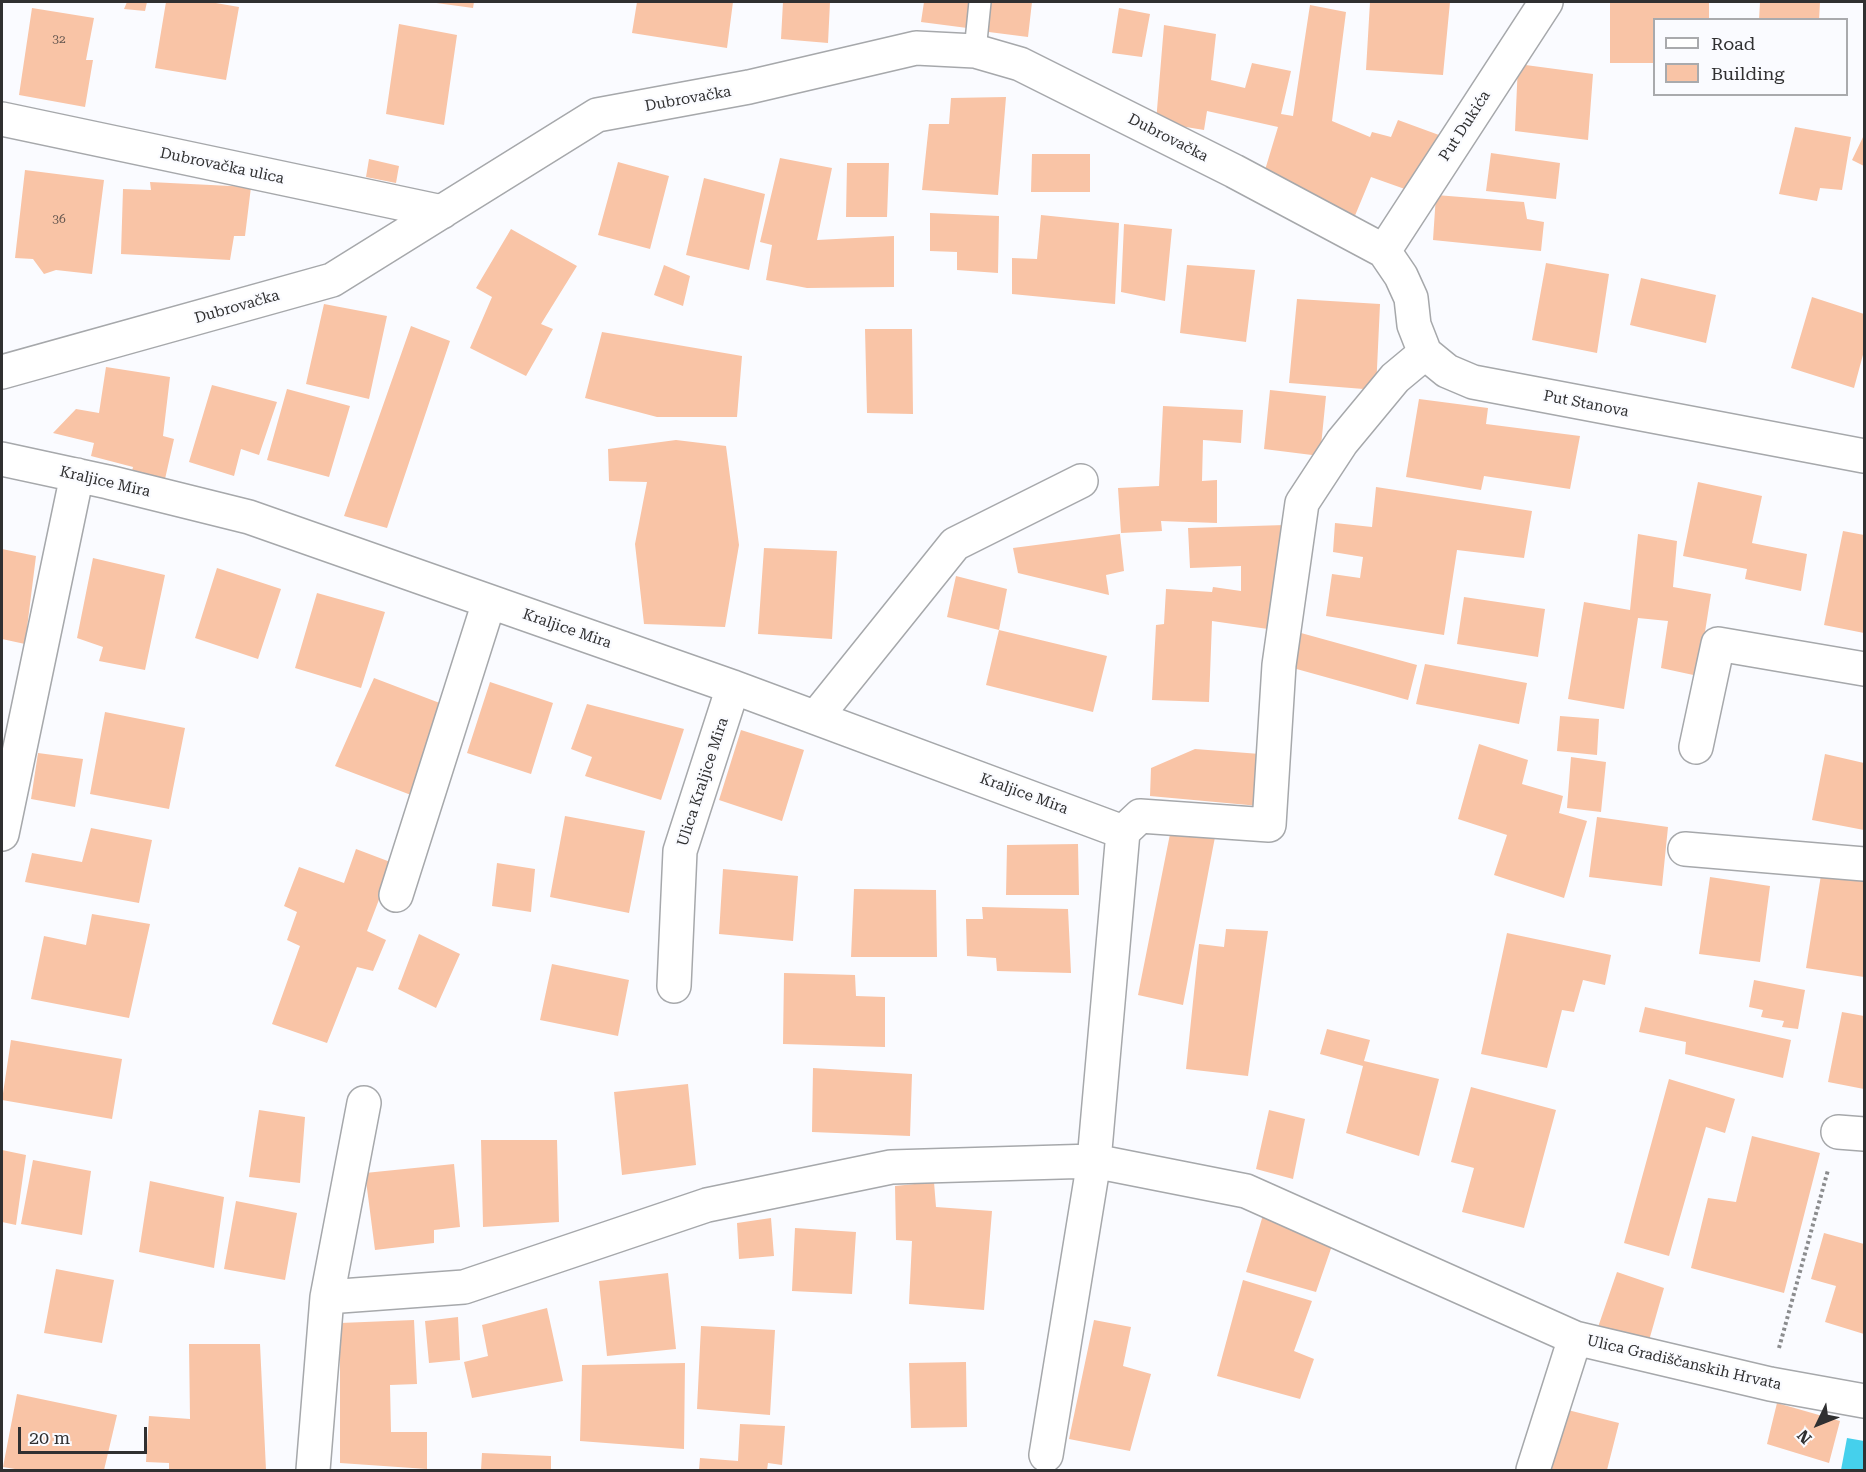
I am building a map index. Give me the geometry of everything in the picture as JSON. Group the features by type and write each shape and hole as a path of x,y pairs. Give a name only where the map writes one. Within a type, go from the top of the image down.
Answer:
{"street":[{"name":"Put Dukića","path":"1384,251 1546,2"},
{"name":"Dubrovačka","path":"2,372 332,280 597,115 750,87 916,48 975,51 1020,64 1234,171 1384,251"},
{"name":"Dubrovačka ulica","path":"2,119 442,212"},
{"path":"1046,1455 1094,1161 1123,832 1140,816 1269,825 1279,665 1302,503 1342,442 1395,378 1425,353 1414,325 1411,298 1401,276 1384,251"},
{"name":"Put Stanova","path":"1425,353 1447,371 1473,382 1864,456"},
{"name":"Kraljice Mira","path":"2,459 249,517 733,687 1123,832"},
{"path":"2,834 77,475"},
{"path":"816,717 955,544 1081,481"},
{"path":"396,895 489,602"},
{"path":"1696,747 1718,644 1864,669"},
{"name":"Ulica Kraljice Mira","path":"674,986 680,850 733,687"},
{"path":"1685,849 1864,864"},
{"path":"313,1470 327,1297 364,1103"},
{"name":"Ulica Gradiščanskih Hrvata","path":"327,1297 464,1287 707,1205 891,1167 1094,1161 1246,1191 1575,1338 1770,1384 1864,1401"},
{"path":"1533,1470 1575,1338"}],"lane":[{"path":"975,51 980,2"}],"path":[{"path":"1770,1384 1851,1133"}],"water":[{"path":"1847,1438 1864,1441 1864,1470 1841,1470"}],"building":[{"path":"127,2 147,2 145,11 124,9"},
{"path":"166,2 210,2 239,7 226,80 155,68"},
{"path":"429,2 474,2 473,8"},
{"path":"637,2 733,2 727,48 632,33"},
{"path":"783,2 830,2 828,43 781,39"},
{"path":"924,2 977,2 975,29 921,22"},
{"path":"984,2 1032,2 1028,37 981,31"},
{"path":"1370,2 1450,2 1443,75 1366,70"},
{"path":"1610,2 1709,2 1709,18 1653,18 1653,63 1610,63"},
{"path":"1760,2 1820,2 1819,18 1759,18"},
{"path":"1310,5 1346,12 1332,121 1370,137 1372,132 1391,137 1398,120 1439,135 1416,193 1371,177 1354,218 1265,170 1278,127 1207,111 1204,130 1156,122 1164,25 1216,34 1211,80 1245,88 1252,63 1291,71 1281,114 1293,116"},
{"path":"32,8 94,18 86,60 93,60 85,107 19,95"},
{"path":"1119,8 1150,14 1142,57 1112,53"},
{"path":"399,24 457,35 444,125 386,114"},
{"path":"1518,64 1593,74 1588,140 1515,131"},
{"path":"1006,97 998,195 922,190 929,124 949,124 951,98"},
{"path":"1795,127 1851,137 1842,190 1820,188 1817,201 1779,194"},
{"path":"1864,135 1864,166 1852,160"},
{"path":"1491,153 1560,163 1556,199 1486,191"},
{"path":"1032,154 1090,154 1090,192 1031,192"},
{"path":"780,158 832,168 817,240 894,236 894,287 807,288 766,280 772,245 760,242"},
{"path":"369,159 399,166 396,183 366,177"},
{"path":"618,162 669,176 650,249 598,235"},
{"path":"847,163 889,163 887,217 846,217"},
{"path":"25,170 104,180 92,274 56,270 44,274 33,259 15,258"},
{"path":"704,178 765,194 749,270 686,255"},
{"path":"150,182 251,187 245,236 234,236 230,260 121,254 123,189 151,190"},
{"path":"1436,195 1524,202 1527,219 1544,222 1541,251 1433,240"},
{"path":"930,213 999,216 998,273 957,270 957,252 930,251"},
{"path":"1041,215 1119,223 1115,304 1012,294 1012,258 1037,259"},
{"path":"1124,224 1172,229 1165,301 1121,292"},
{"path":"511,229 577,266 541,324 553,329 526,376 470,348 492,297 476,288"},
{"path":"1546,263 1609,274 1597,353 1532,340"},
{"path":"664,265 690,276 683,306 654,295"},
{"path":"1187,265 1255,270 1246,342 1180,333"},
{"path":"1641,278 1716,295 1706,343 1630,325"},
{"path":"1812,297 1864,314 1864,351 1854,388 1791,368"},
{"path":"1297,299 1380,304 1376,390 1289,383"},
{"path":"324,304 387,316 369,399 306,384"},
{"path":"411,326 450,341 387,528 344,516"},
{"path":"865,329 912,329 913,414 867,413"},
{"path":"602,332 742,356 737,417 657,417 585,398"},
{"path":"106,367 170,377 163,436 174,439 165,479 132,471 133,467 91,456 94,443 53,433 76,409 99,413"},
{"path":"212,385 277,402 259,455 241,449 234,476 189,462"},
{"path":"287,389 350,406 329,477 267,460"},
{"path":"1270,390 1326,396 1320,456 1264,449"},
{"path":"1419,399 1488,408 1486,424 1580,436 1570,489 1484,476 1481,490 1406,477"},
{"path":"1163,406 1243,410 1241,443 1203,440 1202,481 1217,480 1217,523 1161,521 1162,531 1121,533 1118,488 1159,486"},
{"path":"676,440 726,446 739,545 725,627 644,624 635,544 647,482 609,481 608,449"},
{"path":"1698,482 1762,496 1752,543 1807,554 1801,591 1745,579 1747,569 1683,556"},
{"path":"1376,487 1532,511 1524,558 1457,550 1444,635 1326,616 1332,574 1360,578 1363,557 1333,552 1335,523 1372,527"},
{"path":"1285,525 1275,630 1212,621 1209,702 1152,700 1156,625 1164,624 1166,589 1212,592 1213,587 1241,591 1241,566 1190,568 1188,528"},
{"path":"1843,531 1864,535 1864,633 1824,625"},
{"path":"1120,534 1124,571 1106,575 1109,595 1018,573 1013,548"},
{"path":"1638,534 1677,541 1673,587 1711,594 1698,676 1661,668 1668,621 1638,618 1624,709 1568,699 1584,602 1630,610"},
{"path":"764,548 837,551 832,639 758,634"},
{"path":"2,549 36,556 25,644 2,639"},
{"path":"93,558 165,575 145,670 99,661 103,647 77,638"},
{"path":"217,568 281,589 258,659 195,638"},
{"path":"956,576 1007,589 999,630 947,617"},
{"path":"317,593 385,612 361,688 295,668"},
{"path":"1464,597 1545,609 1538,657 1457,644"},
{"path":"999,630 1107,656 1093,712 986,685"},
{"path":"1301,633 1417,665 1408,700 1293,668"},
{"path":"1425,664 1527,683 1519,724 1416,704"},
{"path":"374,678 445,705 411,795 335,766"},
{"path":"490,682 553,703 531,774 467,753"},
{"path":"587,704 684,729 661,800 585,776 592,757 571,749"},
{"path":"105,712 185,728 169,809 90,794"},
{"path":"1560,716 1599,719 1597,755 1557,751"},
{"path":"741,730 804,750 782,821 719,800"},
{"path":"1479,744 1528,760 1522,784 1563,796 1559,813 1587,821 1564,898 1494,875 1507,835 1458,819"},
{"path":"1195,749 1273,755 1270,807 1150,796 1151,768"},
{"path":"38,753 83,759 75,807 31,799"},
{"path":"1825,754 1864,763 1864,830 1812,820"},
{"path":"1571,757 1606,762 1601,812 1567,808"},
{"path":"565,816 645,831 629,913 550,897"},
{"path":"1597,817 1668,827 1662,886 1589,877"},
{"path":"91,828 152,840 139,903 25,882 32,853 82,862"},
{"path":"1171,829 1215,837 1183,1005 1138,995"},
{"path":"1078,844 1079,895 1006,895 1007,845"},
{"path":"356,849 393,863 367,931 386,940 373,971 357,967 327,1043 272,1024 300,946 287,940 297,912 284,906 299,867 344,883"},
{"path":"497,863 535,869 531,912 492,906"},
{"path":"723,869 798,876 793,941 719,934"},
{"path":"1821,875 1864,881 1864,977 1806,968"},
{"path":"1710,877 1770,886 1760,962 1699,954"},
{"path":"854,889 936,890 937,957 851,957"},
{"path":"982,907 1068,909 1071,973 997,971 996,958 967,956 966,919 983,919"},
{"path":"92,914 150,924 129,1018 31,999 44,936 86,945"},
{"path":"1226,929 1268,931 1248,1076 1186,1069 1199,944 1224,947"},
{"path":"1507,933 1611,955 1605,985 1583,980 1574,1012 1562,1010 1547,1068 1481,1054"},
{"path":"419,934 460,954 436,1008 398,989"},
{"path":"552,964 629,980 618,1036 540,1020"},
{"path":"784,973 855,975 856,996 885,997 885,1047 783,1044"},
{"path":"1754,980 1805,990 1798,1029 1782,1027 1784,1021 1761,1017 1763,1010 1749,1007"},
{"path":"1645,1007 1791,1040 1783,1078 1685,1054 1686,1042 1639,1032"},
{"path":"1842,1012 1864,1016 1864,1089 1828,1082"},
{"path":"1327,1029 1370,1040 1364,1061 1439,1079 1419,1156 1346,1133 1363,1066 1320,1054"},
{"path":"11,1040 122,1059 112,1119 2,1100"},
{"path":"813,1068 912,1074 910,1136 812,1132"},
{"path":"1669,1079 1735,1099 1725,1133 1706,1127 1669,1256 1624,1243"},
{"path":"688,1084 696,1165 622,1175 614,1092"},
{"path":"1471,1087 1556,1110 1524,1228 1462,1212 1474,1168 1451,1162"},
{"path":"259,1110 305,1117 300,1183 249,1177"},
{"path":"1269,1110 1305,1119 1293,1179 1256,1169"},
{"path":"1752,1136 1820,1153 1784,1293 1691,1268 1708,1198 1736,1202"},
{"path":"481,1140 557,1140 559,1222 483,1227"},
{"path":"2,1150 26,1155 16,1225 2,1222"},
{"path":"33,1160 91,1171 82,1235 21,1224"},
{"path":"454,1164 460,1227 434,1230 434,1243 375,1250 365,1173"},
{"path":"150,1181 224,1197 214,1268 139,1252"},
{"path":"934,1182 936,1207 992,1211 984,1310 909,1304 912,1241 896,1240 895,1186"},
{"path":"236,1201 297,1213 285,1280 224,1269"},
{"path":"1263,1215 1335,1237 1316,1292 1246,1272"},
{"path":"771,1218 774,1256 739,1259 737,1223"},
{"path":"795,1228 856,1232 852,1294 792,1291"},
{"path":"1824,1233 1864,1244 1864,1334 1825,1322 1836,1286 1811,1279"},
{"path":"56,1269 114,1280 102,1343 44,1333"},
{"path":"1617,1272 1664,1288 1648,1344 1597,1330"},
{"path":"668,1273 676,1349 607,1356 599,1281"},
{"path":"1243,1280 1312,1301 1294,1351 1314,1359 1300,1399 1217,1376"},
{"path":"547,1308 563,1381 472,1398 464,1362 488,1356 482,1325"},
{"path":"458,1317 460,1360 429,1363 425,1321"},
{"path":"414,1320 417,1384 390,1385 391,1432 427,1432 427,1469 340,1463 340,1323"},
{"path":"1094,1320 1131,1327 1123,1366 1151,1374 1130,1451 1069,1439"},
{"path":"701,1326 775,1330 770,1415 697,1409"},
{"path":"189,1344 260,1344 266,1470 169,1470 169,1463 146,1462 149,1416 190,1419"},
{"path":"966,1362 967,1427 911,1428 909,1363"},
{"path":"685,1363 684,1449 580,1441 582,1365"},
{"path":"17,1394 117,1415 104,1470 21,1470 3,1467"},
{"path":"1777,1403 1840,1421 1829,1463 1767,1444"},
{"path":"1560,1408 1619,1423 1607,1470 1543,1470"},
{"path":"740,1424 785,1426 782,1465 768,1463 767,1470 699,1470 700,1458 738,1461"},
{"path":"482,1453 551,1456 551,1470 481,1470"}]}
